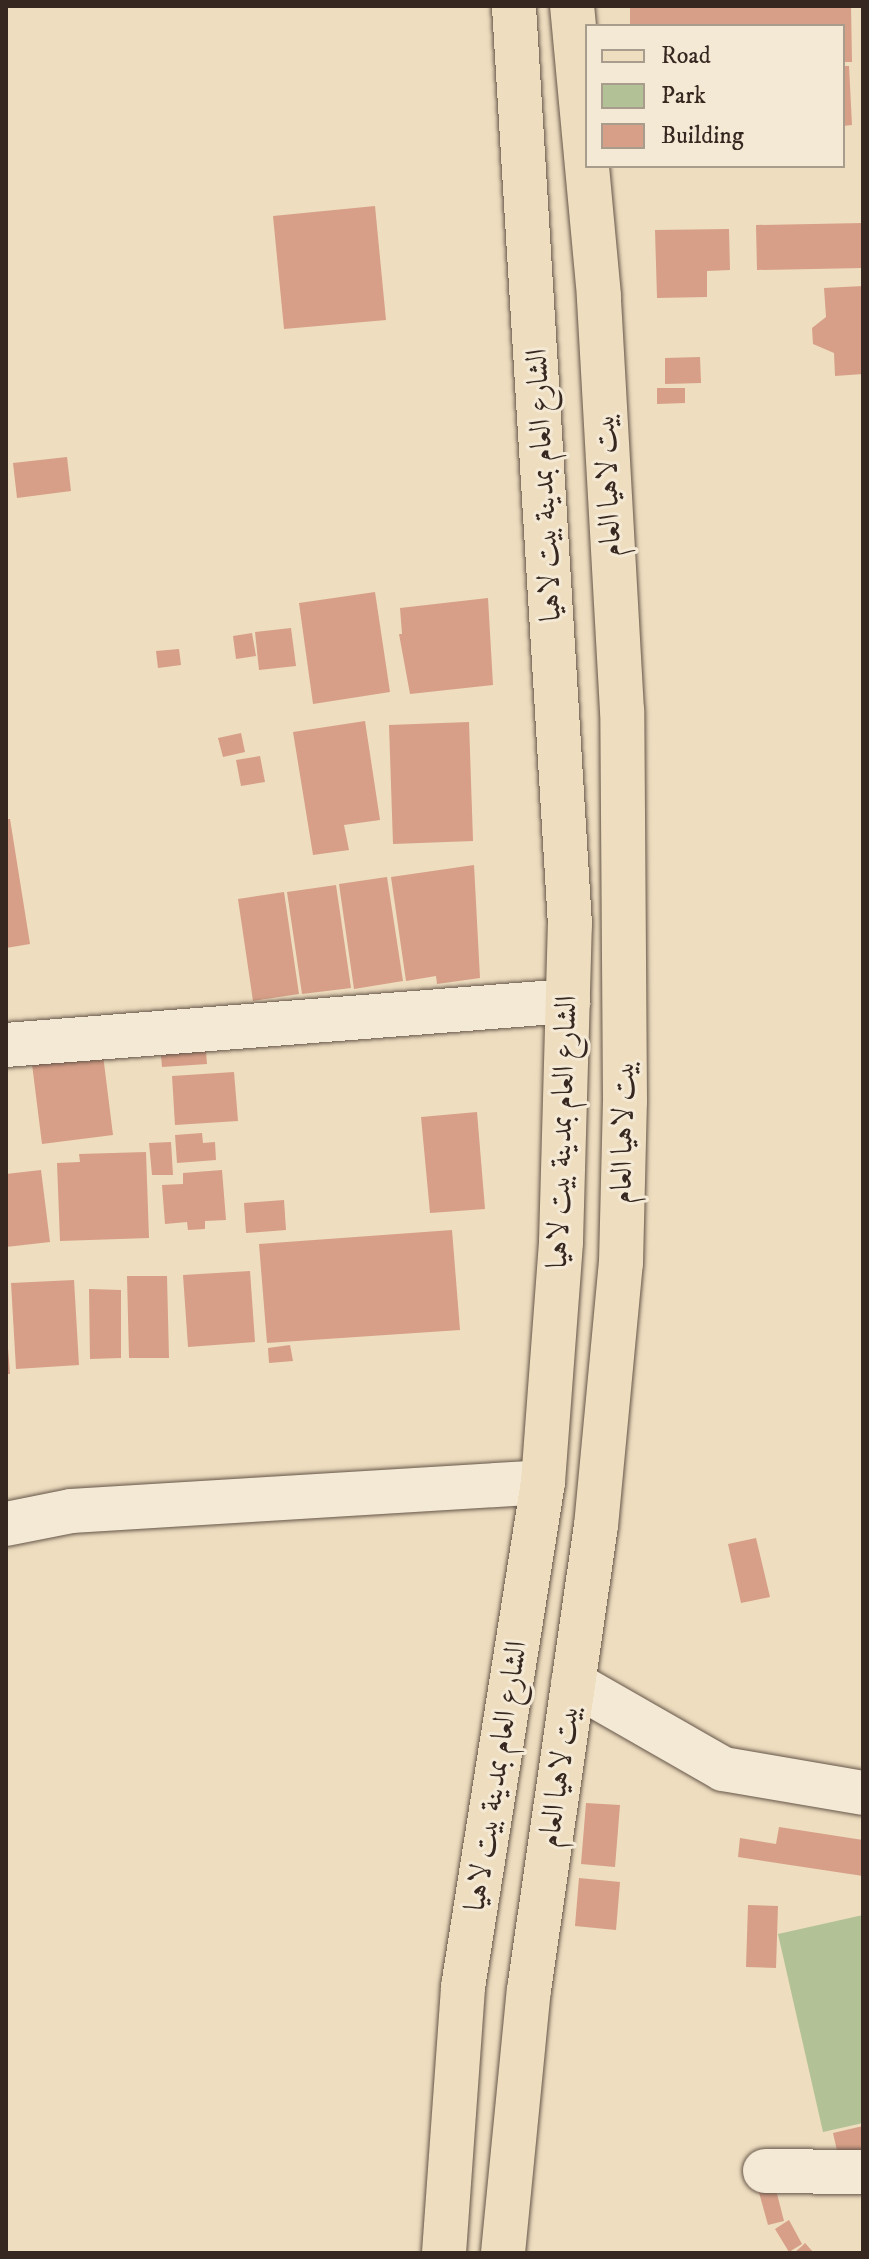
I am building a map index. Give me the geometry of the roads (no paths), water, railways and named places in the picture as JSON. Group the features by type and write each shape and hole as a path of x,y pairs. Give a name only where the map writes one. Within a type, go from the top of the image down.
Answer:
{"main road":[{"name":"الشارع العام بمدينة بيت لاهيا","path":"444,2253 463,1987 543,1482 561,1242 570,925 514,6"},
{"name":"بيت لاهيا العام","path":"572,6 585,146"},
{"name":"بيت لاهيا العام","path":"503,2253 529,1990 596,1526 621,1263 625,1101 622,711 599,296 587,168"}],"street":[{"path":"6,1045 568,1001"},
{"path":"6,1524 71,1511 543,1482"},
{"path":"573,1683 723,1769 863,1793"},
{"path":"765,2171 863,2172"}]}
